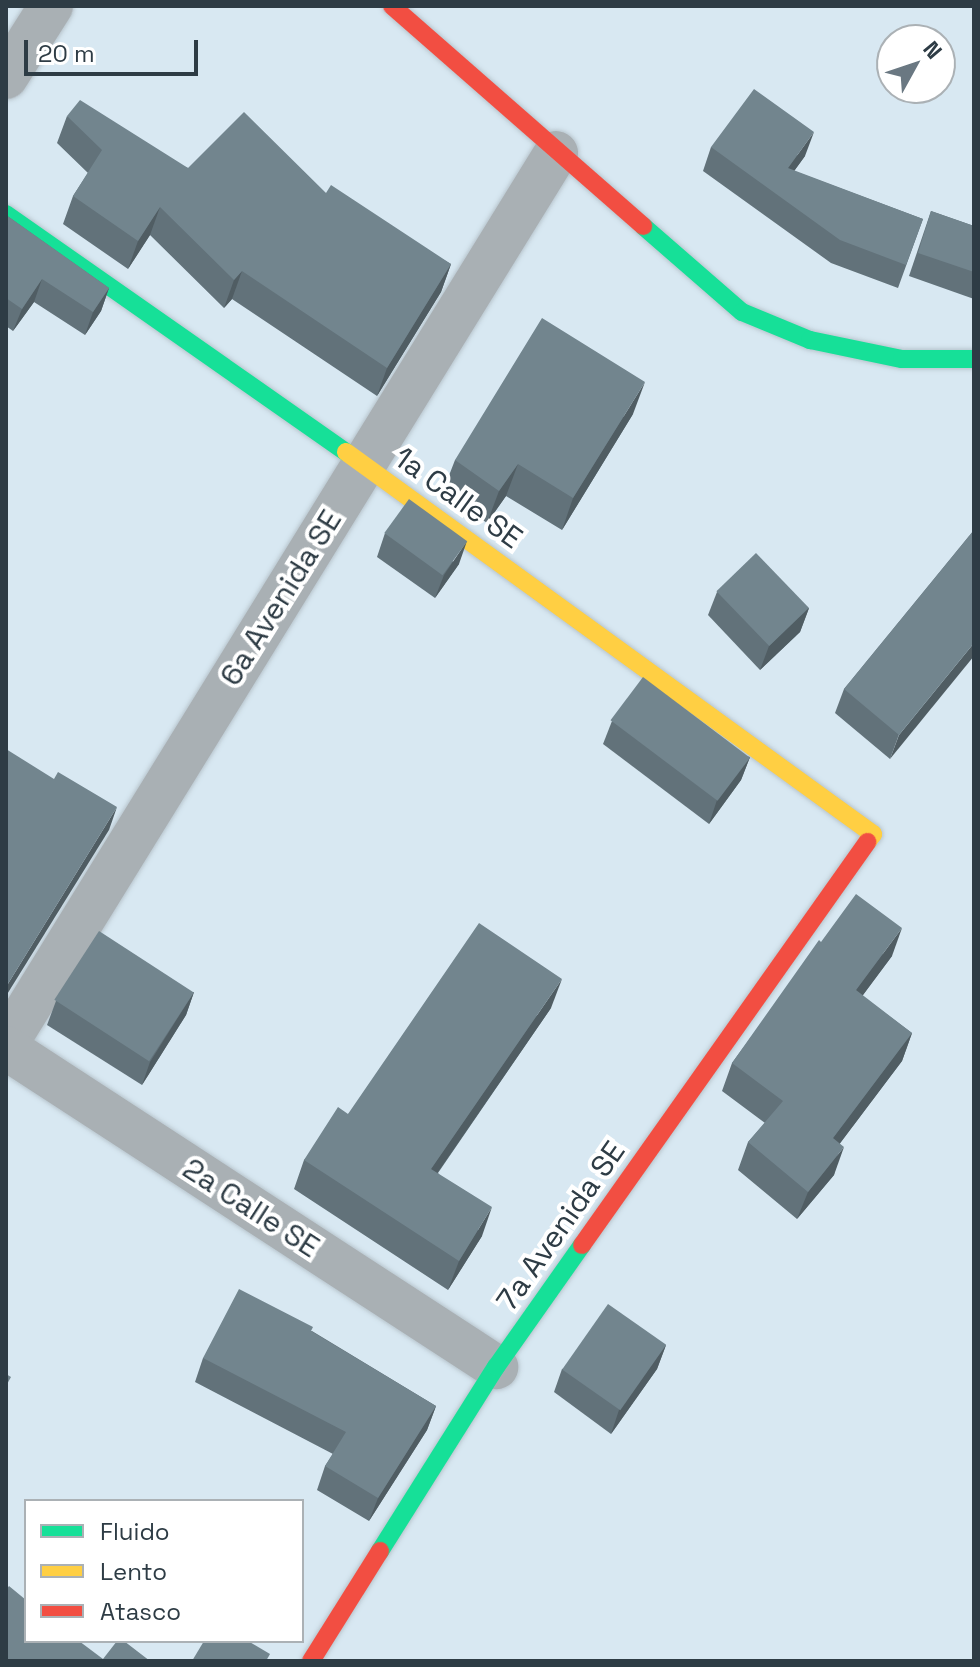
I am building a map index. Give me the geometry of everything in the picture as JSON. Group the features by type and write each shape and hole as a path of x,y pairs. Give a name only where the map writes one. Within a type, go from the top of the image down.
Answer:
{"street":[{"path":"6,77 51,6"},
{"path":"392,6 556,153 742,312 810,340 902,359 974,359"},
{"name":"6a Avenida SE","path":"6,1046 556,153"},
{"name":"1a Calle SE","path":"6,214 363,464 873,834"},
{"name":"7a Avenida SE","path":"311,1661 496,1367 873,834"},
{"name":"2a Calle SE","path":"6,1046 496,1367"}],"building":[{"path":"754,89 814,132 788,168 923,219 906,265 840,240 711,147"},
{"path":"80,100 188,168 244,112 326,193 331,185 451,264 387,368 242,271 234,280 160,207 138,241 73,196 102,150 67,116"},
{"path":"931,211 974,226 974,272 918,253"},
{"path":"6,215 109,288 93,312 42,279 22,309 6,298"},
{"path":"542,318 645,382 573,498 518,464 499,491 455,460"},
{"path":"409,499 467,541 443,575 384,533"},
{"path":"974,530 974,643 899,735 844,689"},
{"path":"756,553 809,608 769,646 716,591"},
{"path":"643,677 750,758 718,801 611,720"},
{"path":"6,749 54,779 58,772 117,807 6,987"},
{"path":"856,894 902,928 856,990 912,1033 833,1138 844,1147 808,1192 748,1142 783,1101 732,1063 819,940 821,942"},
{"path":"479,923 562,979 431,1169 492,1207 459,1261 304,1160 338,1107 348,1114"},
{"path":"99,931 194,993 149,1061 54,1000"},
{"path":"239,1289 313,1327 311,1331 436,1406 378,1498 325,1466 346,1432 203,1358"},
{"path":"608,1304 666,1345 620,1410 562,1370"},
{"path":"9,1586 24,1598 24,1643 82,1643 103,1659 115,1643 127,1643 150,1661 6,1661 6,1590"},
{"path":"203,1643 251,1643 270,1654 266,1661 192,1661"}],"traffic: fast":[{"path":"6,214 346,452"},
{"path":"643,226 742,312 810,340 902,359 974,359"},
{"path":"380,1551 496,1367 582,1245"}],"traffic: slow":[{"path":"346,452 873,834 867,842"}],"traffic: jam":[{"path":"392,6 643,226"},
{"path":"582,1245 867,842"},
{"path":"311,1661 380,1551"}]}
